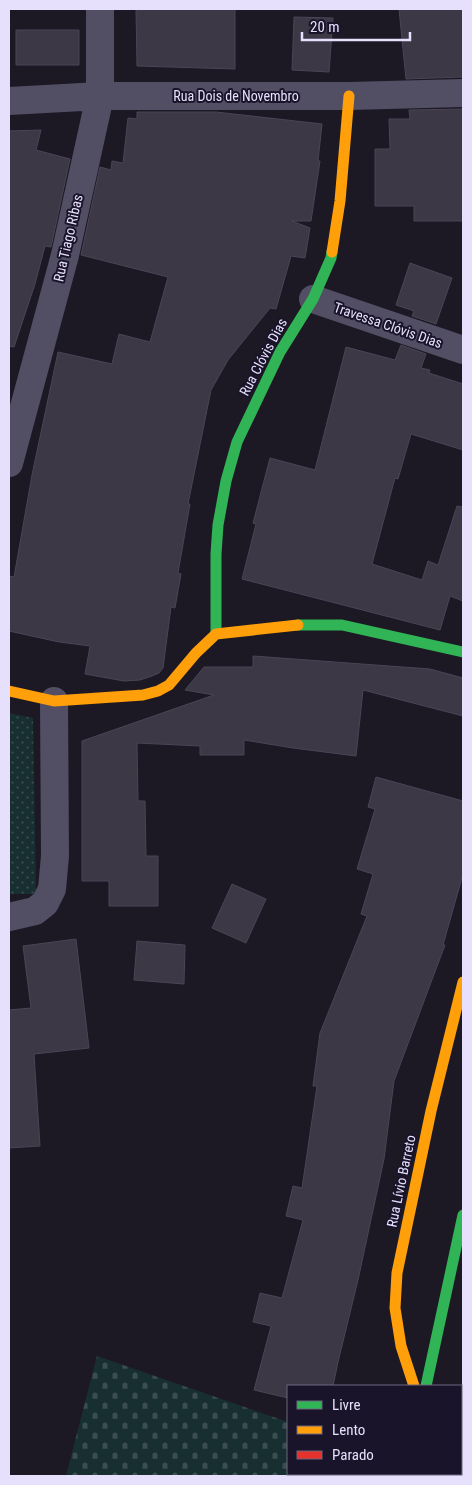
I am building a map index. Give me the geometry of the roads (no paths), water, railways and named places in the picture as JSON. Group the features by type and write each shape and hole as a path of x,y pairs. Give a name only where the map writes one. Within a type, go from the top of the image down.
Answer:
{"street":[{"name":"Rua Tiago Ribas","path":"9,463 66,255 100,96 100,9"},
{"name":"Rua Dois de Novembro","path":"9,101 100,96 349,96 463,93"},
{"name":"Rua Clóvis Dias","path":"216,634 216,554 218,524 226,481 237,442 280,352 313,299 331,258 340,201 349,96"},
{"name":"Travessa Clóvis Dias","path":"313,299 463,350"},
{"path":"9,691 54,701 143,695 158,691 169,685 196,653 216,634 307,624 342,625 463,652"},
{"path":"9,917 35,910 45,903 52,889 55,856 54,701"},
{"name":"Rua Lívio Barreto","path":"414,1385 401,1346 395,1308 397,1273 431,1111 463,982"},
{"path":"426,1385 463,1215"}]}
